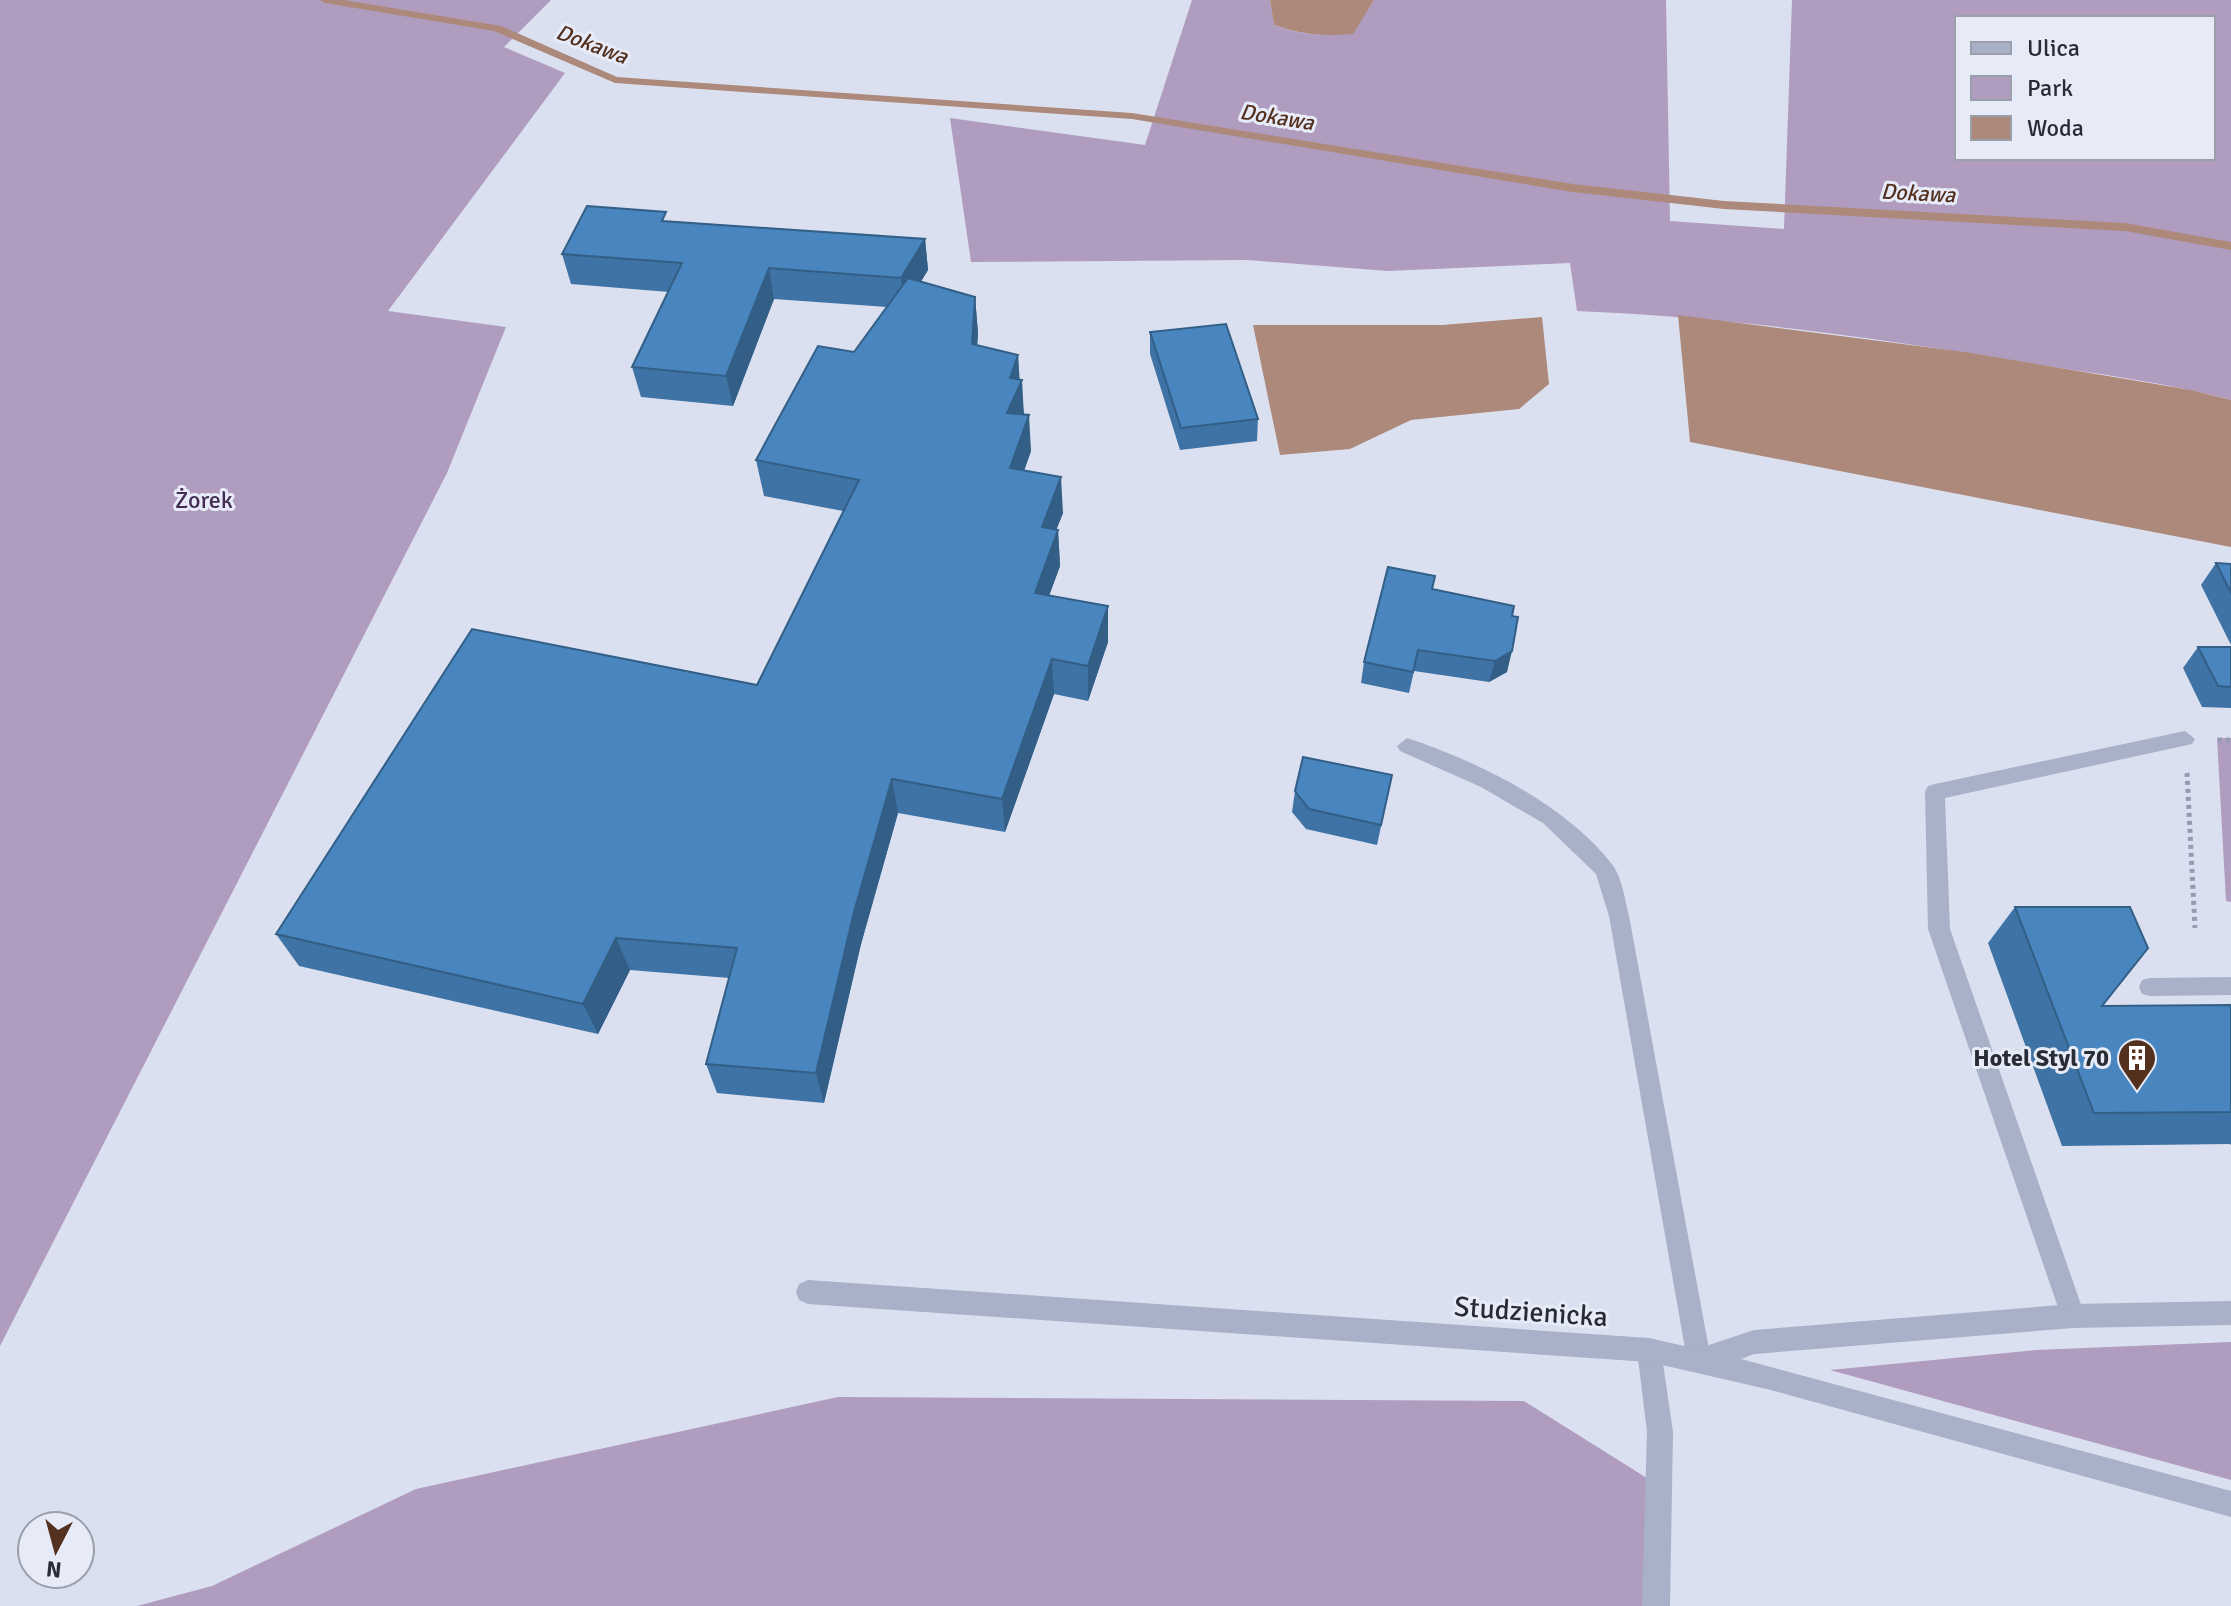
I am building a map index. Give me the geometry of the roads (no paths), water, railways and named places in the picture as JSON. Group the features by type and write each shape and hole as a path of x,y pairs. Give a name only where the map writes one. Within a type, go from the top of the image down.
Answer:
{"street":[{"path":"2073,1316 1939,929 1935,792 2185,739"},
{"path":"1407,746 1488,781 1550,817 1605,870 1619,916 1699,1360 1754,1342 2073,1316 2231,1313"},
{"path":"2150,987 2231,986"},
{"name":"Studzienicka","path":"808,1292 1649,1350 1699,1360 2231,1504"},
{"path":"1649,1350 1660,1432 1656,1606"}],"water":[{"path":"1270,0 1374,0 1353,34 1332,35 1303,33 1274,25"},
{"path":"1678,315 1965,352 2191,390 2231,400 2231,547 1690,442"},
{"path":"1542,317 1549,384 1519,409 1411,420 1350,449 1280,455 1253,325 1442,325"}],"waterway":[{"name":"Dokawa","path":"325,0 497,28 615,80 1132,116 1573,188 1724,205 2125,227 2231,246"}],"place":[{"name":"Hotel Styl 70","path":"2137,1092"}],"park label":[{"name":"Żorek","path":"204,500"}]}
